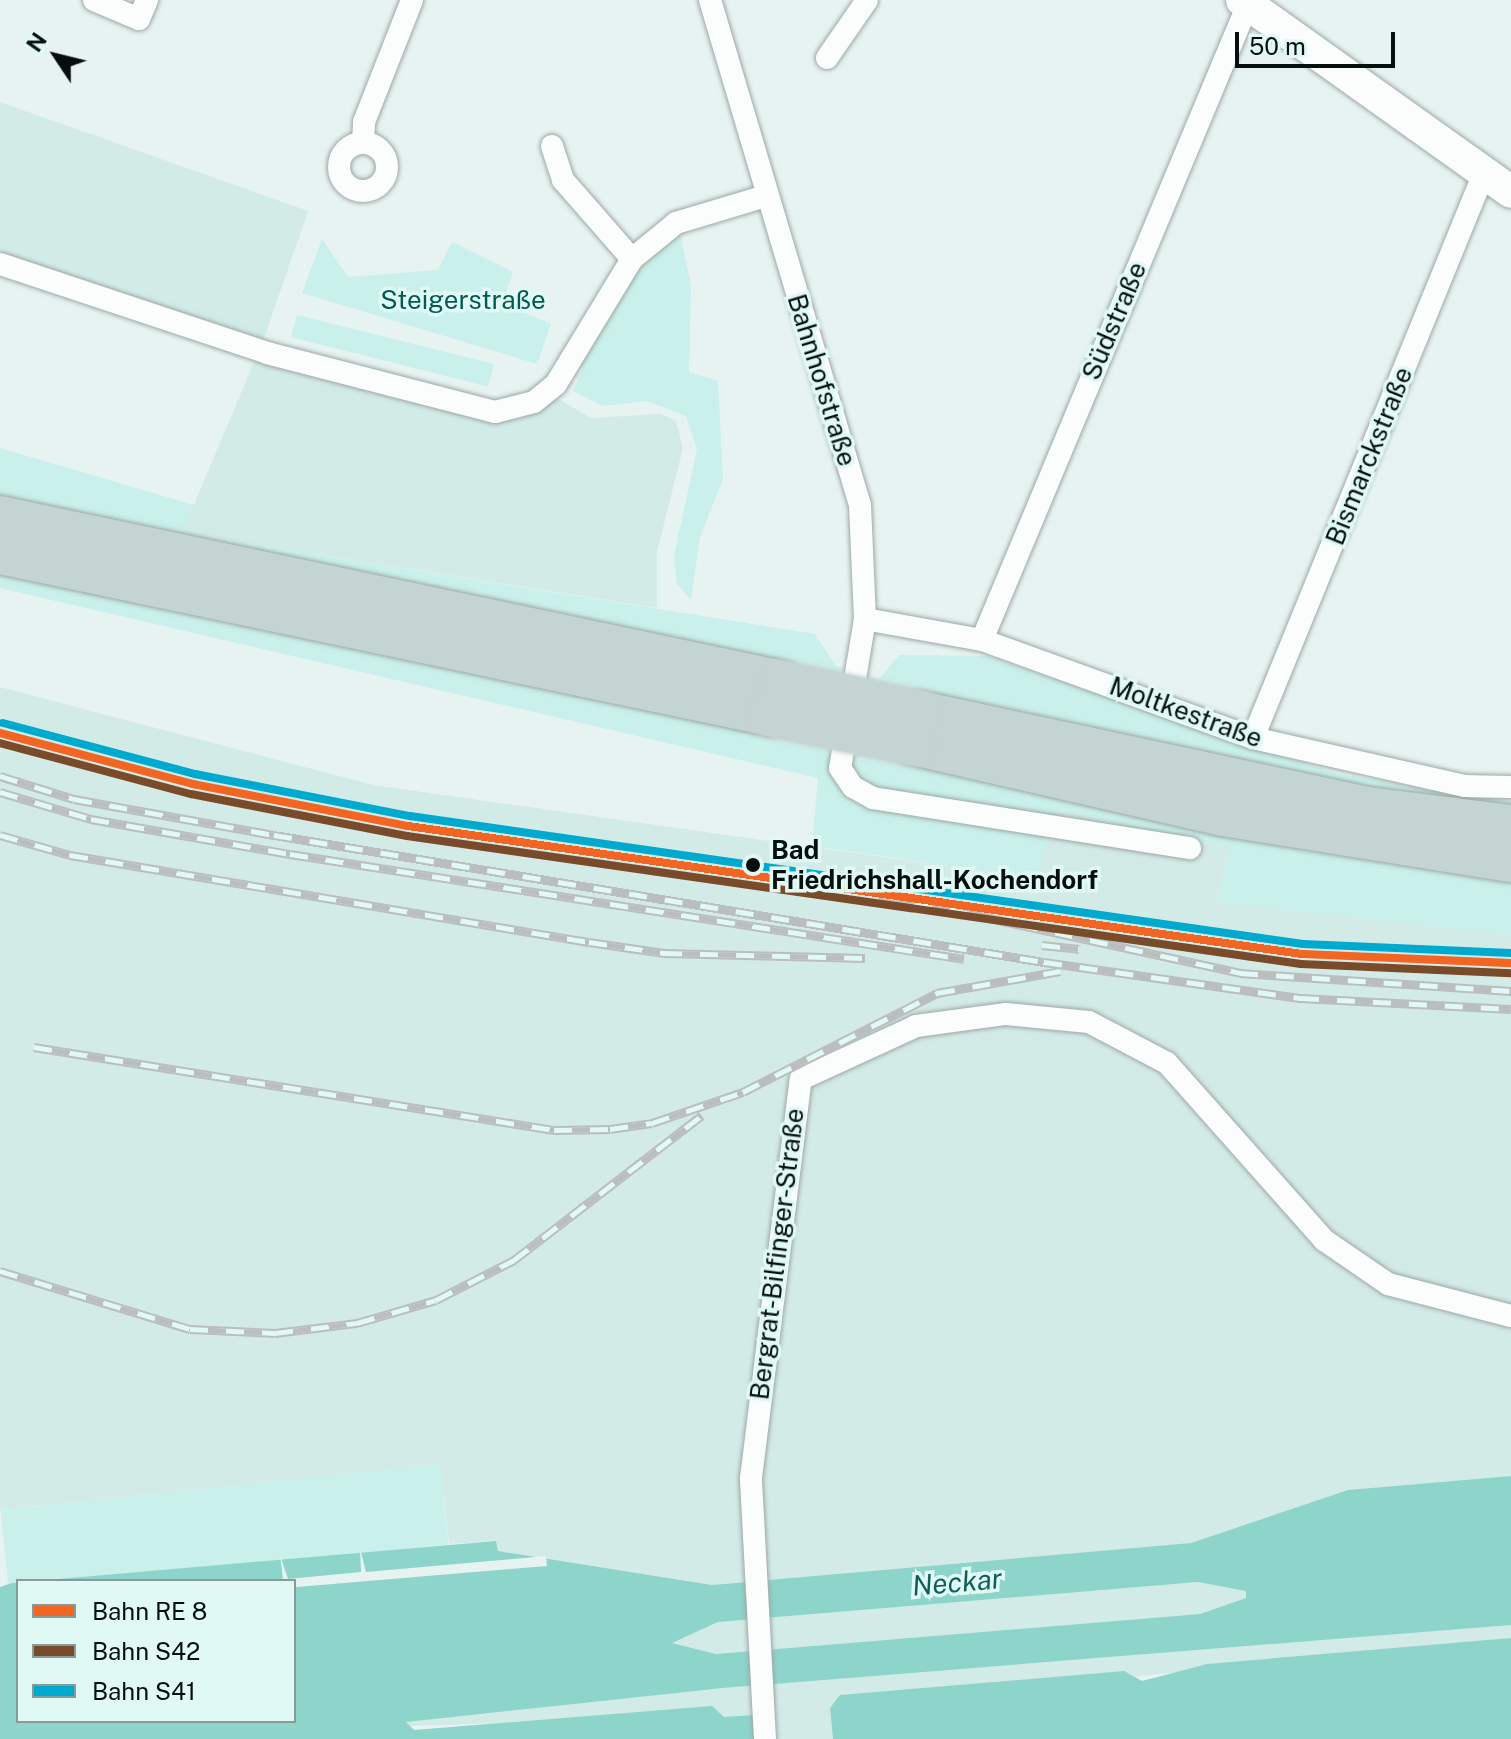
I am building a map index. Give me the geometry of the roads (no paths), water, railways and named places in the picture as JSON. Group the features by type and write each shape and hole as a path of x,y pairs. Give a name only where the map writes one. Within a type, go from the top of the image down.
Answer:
{"highway":[{"path":"0,516 916,728 1368,807 1511,825"},
{"path":"0,554 776,698"},
{"path":"916,728 1223,816 1436,853 1511,862"},
{"path":"1436,853 1511,880"}],"main road":[{"path":"1245,2 1501,178"}],"street":[{"path":"94,0 139,19 147,0"},
{"path":"363,143 364,122 412,0"},
{"name":"Bahnhofstraße","path":"710,0 860,505 865,619 840,768 853,787 873,798 1190,848"},
{"path":"827,58 867,0"},
{"name":"Südstraße","path":"982,640 1245,2"},
{"path":"552,146 563,180 632,259"},
{"name":"Bismarckstraße","path":"1253,738 1501,178"},
{"path":"0,264 267,353 495,412 534,402 556,384 632,259 676,223 766,196"},
{"name":"Moltkestraße","path":"865,619 982,640 1253,738 1465,786 1511,787"},
{"name":"Bergrat-Bilfinger-Straße","path":"765,1739 749,1543 773,1257 801,1079 916,1026 1045,1013 1133,1041 1196,1091 1324,1240 1388,1284 1511,1316"}],"water":[{"name":"Neckar","path":"1511,1476 1511,1625 723,1688 406,1722 414,1730 712,1706 724,1717 754,1715 755,1739 0,1739 0,1587 12,1583 16,1583 16,1723 296,1723 296,1579 59,1579 496,1541 498,1551 712,1585 1191,1543 1348,1490","holes":["1198,1582 1246,1591 1246,1598 1200,1614 716,1654 672,1643 718,1622"]},
{"path":"1511,1638 1511,1739 833,1739 830,1708 840,1695 1124,1671 1142,1681 1207,1664"}],"railway":[{"path":"0,776 74,799 274,835 1044,962 1301,998 1511,1009"},
{"path":"0,792 91,819 290,854 964,959"},
{"path":"0,835 70,855 664,953 865,958"},
{"path":"879,894 1240,973 1511,991"},
{"path":"1042,945 1079,949"},
{"path":"34,1047 554,1130 610,1129 652,1123 743,1092 937,993 1060,971"},
{"path":"0,1271 190,1329 275,1333 357,1323 436,1300 514,1260 702,1115"}],"rail line":[{"name":"S41","path":"3,723 195,774 410,816 1303,944 1511,953"},
{"name":"S42","path":"0,743 191,794 407,836 1301,964 1511,973"}],"place":[{"name":"Bad Friedrichshall-Kochendorf","path":"753,865"}],"park label":[{"name":"Steigerstraße","path":"463,300"}]}
